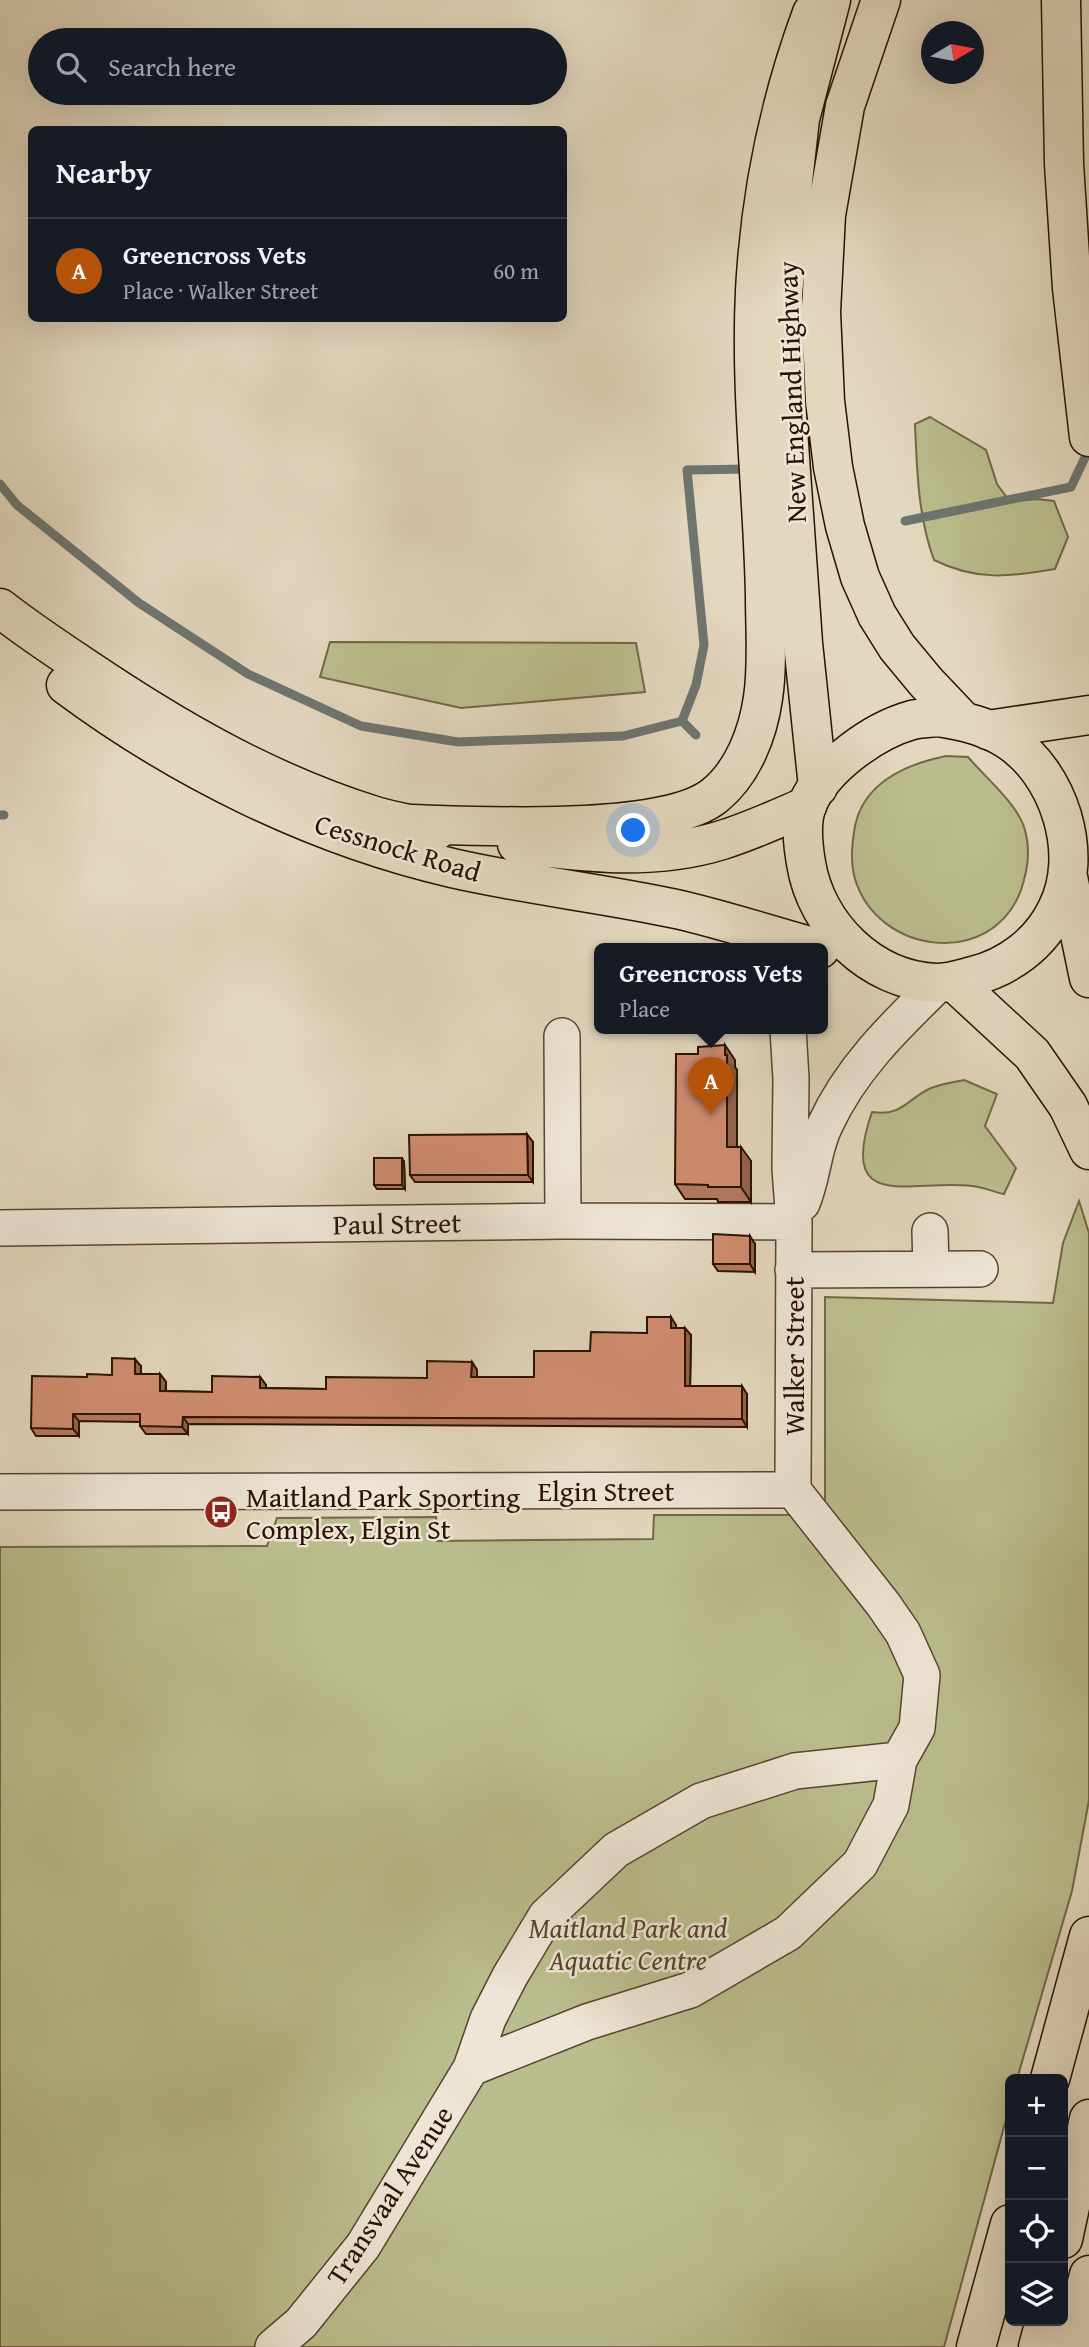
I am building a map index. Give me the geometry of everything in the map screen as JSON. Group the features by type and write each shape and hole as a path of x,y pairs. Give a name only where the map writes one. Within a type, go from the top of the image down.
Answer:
{"main road":[{"path":"412,824 570,824 663,816 691,809 715,795 733,775 748,751 763,696 766,646 753,345 760,233 772,149 792,70 817,0"},
{"name":"New England Highway","path":"831,0 800,119 783,295 786,401 813,797 803,828 804,852 808,877 827,919 849,945 874,964"},
{"path":"881,0 845,106 826,215 821,312 825,401 833,467 845,526 860,577 877,615 897,647 926,682 976,725 1089,715"},
{"path":"1060,0 1064,164 1071,275 1089,437"},
{"name":"Cessnock Road","path":"0,608 32,633 166,722 285,782 376,816 530,846 621,854 669,851 719,841 754,830 813,797"},
{"name":"Cessnock Road","path":"32,633 66,685 109,716 225,783 306,820 356,839 451,868 677,910 764,940 783,943"},
{"path":"813,797 837,764 857,747 886,730 913,720 938,717 976,725 1008,740 1027,754 1047,781 1060,809 1075,854 1089,978"},
{"path":"874,964 898,975 946,982 992,971 1018,956 1052,921 1062,901 1075,854"},
{"name":"Cessnock Road","path":"828,951 874,964"},
{"path":"946,982 1032,1054 1068,1106 1089,1150"},
{"path":"1051,2074 1089,1936"},
{"path":"1068,2216 1089,2119"},
{"path":"976,2347 1005,2242"},
{"path":"1071,2347 1089,2275"},
{"path":"1038,2347 1044,2326"}],"street":[{"name":"Walker Street","path":"794,1222 806,1192 824,1127 838,1101 867,1057 946,982"},
{"name":"Walker Street","path":"788,1034 791,1079 790,1169 794,1222 793,1490"},
{"path":"562,1036 563,1221"},
{"name":"Paul Street","path":"0,1228 563,1221 794,1222"},
{"path":"930,1231 931,1269"},
{"path":"793,1270 980,1269"},
{"path":"471,2068 587,2022 690,1990 788,1933 859,1864 891,1805 899,1760 917,1728 922,1675 903,1633 883,1604 793,1490"},
{"name":"Elgin Street","path":"0,1492 793,1490"},
{"name":"Transvaal Avenue","path":"273,2347 301,2323 363,2246 471,2068 488,2019 546,1916 616,1850 701,1801 795,1771 899,1760"}],"green space":[{"path":"930,417 986,450 997,484 1010,502 1036,499 1054,501 1068,537 1055,569 1008,575 979,574 949,567 934,560 921,510 915,424"},
{"path":"330,642 636,643 645,692 461,708 320,677"},
{"path":"946,756 968,757 1015,809 1024,827 1028,859 1021,890 1006,915 986,932 962,941 936,943 910,937 887,924 868,905 855,879 852,852 860,811 877,787 902,770"},
{"path":"964,1080 997,1094 985,1126 1016,1168 1004,1194 972,1186 886,1185 872,1179 864,1166 864,1145 872,1112 891,1112 931,1088"},
{"name":"Maitland Park and Aquatic Centre","path":"1079,1201 1089,1233 1089,1800 1072,1891 1018,2074 1005,2074 1005,2123 944,2347 0,2347 0,1547 267,1546 277,1518 436,1517 437,1541 653,1539 654,1515 825,1515 825,1297 1053,1303 1063,1243"}],"building":[{"path":"725,1045 727,1147 741,1147 741,1187 675,1184 676,1054 698,1054 698,1047"},
{"path":"527,1134 528,1175 410,1175 409,1135"},
{"path":"374,1158 402,1158 402,1185 374,1185"},
{"path":"713,1234 750,1236 750,1264 713,1264"},
{"path":"647,1317 671,1317 671,1328 685,1328 685,1386 742,1386 742,1419 183,1417 182,1427 140,1426 140,1414 73,1414 73,1429 31,1428 32,1376 112,1375 112,1358 135,1359 135,1374 160,1374 160,1391 212,1392 212,1376 260,1377 260,1388 326,1389 326,1377 427,1378 427,1361 472,1362 471,1377 534,1377 534,1351 590,1351 591,1332 647,1333"}],"waterway":[{"path":"905,521 1071,487 1089,449"},
{"path":"682,721 696,685 704,645 687,470 750,469"},
{"path":"0,484 17,505 139,603 248,674 361,726 458,742 623,736 682,721 696,735"}],"place":[{"name":"Greencross Vets","path":"711,1115"},
{"name":"Maitland Park Sporting Complex, Elgin St","path":"221,1512"}]}
